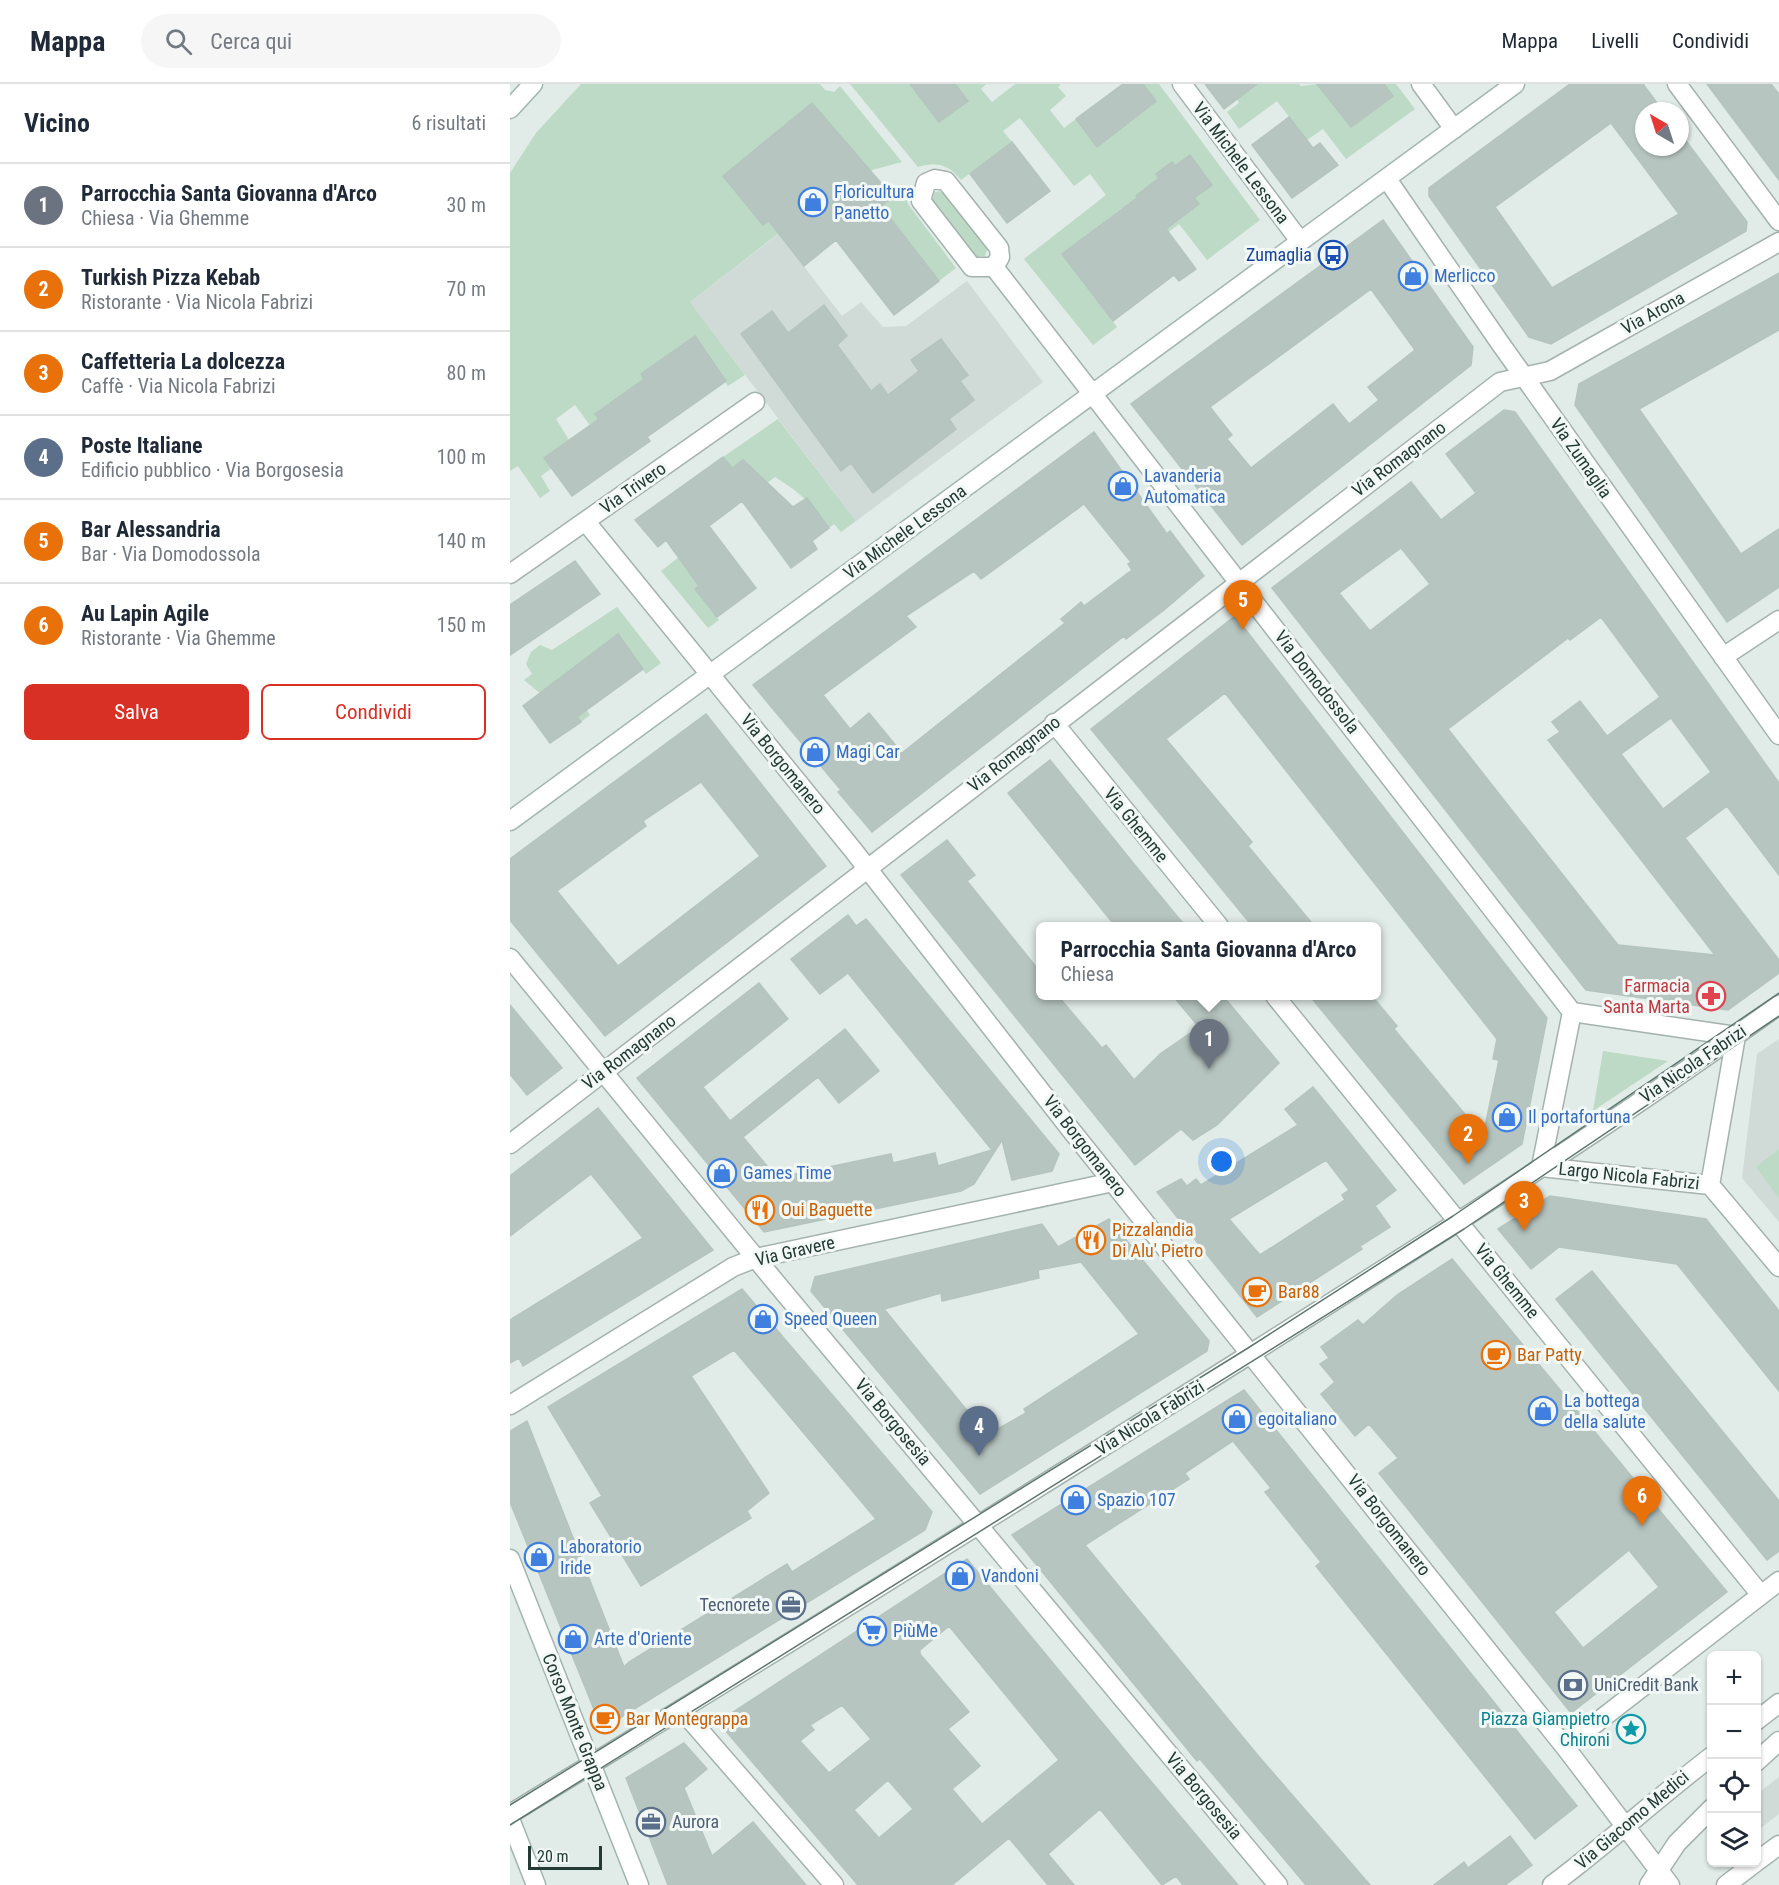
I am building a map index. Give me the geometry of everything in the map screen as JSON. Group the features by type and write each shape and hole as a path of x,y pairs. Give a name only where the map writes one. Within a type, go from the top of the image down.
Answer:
{"street":[{"path":"510,109 532,84"},
{"name":"Via Michele Lessona","path":"1182,84 1299,241"},
{"path":"1421,84 1454,129"},
{"name":"Via Michele Lessona","path":"510,821 1515,84"},
{"path":"1677,84 1779,221"},
{"path":"935,179 946,181 999,248 1000,257 994,267 972,267 921,201 926,183 935,179"},
{"name":"Via Zumaglia","path":"1387,179 1779,735"},
{"name":"Via Arona","path":"1524,376 1550,371 1779,242"},
{"name":"Via Domodossola","path":"994,267 1572,1012"},
{"name":"Via Romagnano","path":"510,1144 866,867 1500,382 1524,376"},
{"name":"Via Trivero","path":"510,574 755,402"},
{"name":"Via Borgomanero","path":"586,522 866,867 1113,1182 1565,1747 1670,1885"},
{"path":"1723,657 1779,620"},
{"name":"Via Ghemme","path":"1054,723 1215,922"},
{"name":"Via Borgosesia","path":"510,958 756,1258 1278,1885"},
{"name":"Via Ghemme","path":"1278,1000 1761,1594"},
{"name":"Via Nicola Fabrizi","path":"510,1814 979,1525 1458,1222 1779,1005"},
{"path":"1572,1012 1736,1036"},
{"name":"Largo Nicola Fabrizi","path":"1572,1012 1541,1167 1710,1185 1736,1036"},
{"name":"Via Gravere","path":"510,1405 734,1267 756,1258 1113,1182"},
{"path":"1710,1185 1779,1267"},
{"name":"Corso Monte Grappa","path":"510,1559 593,1763 639,1885"},
{"path":"1565,1747 1779,1581"},
{"path":"1761,1716 1779,1703"},
{"path":"681,1709 834,1885"},
{"path":"1759,1759 1779,1740"},
{"name":"Via Giacomo Medici","path":"1552,1885 1605,1845 1648,1805 1708,1759"},
{"path":"1649,1885 1677,1843 1707,1813"},
{"path":"510,1819 536,1885"},
{"path":"1761,1858 1779,1845"},
{"path":"1726,1885 1749,1867"}],"shaded area":[{"path":"779,234 842,316 861,302 883,327 906,326 967,281 1043,382 856,521 690,302"},
{"path":"1779,1039 1779,1222 1742,1178 1757,1054"},
{"path":"1779,1777 1779,1814 1761,1828 1761,1813 1761,1791"}],"green space":[{"path":"581,84 820,84 825,90 834,92 840,86 902,162 872,170 783,240 778,234 690,302 745,375 728,386 694,337 641,374 654,393 618,397 595,413 606,429 598,436 575,405 556,419 569,440 545,458 552,468 541,476 550,491 540,498 518,466 510,471 510,173 536,133"},
{"path":"850,84 986,84 981,89 992,102 1015,84 1061,84 1058,87 1066,96 1050,110 1064,128 1076,119 1097,146 1156,101 1143,84 1159,84 1260,220 1207,260 1179,224 1151,245 1122,208 1062,254 1117,327 1093,345 1024,259 1106,195 1090,174 1074,186 1020,118 1003,131 1012,142 961,180 952,171 942,166 931,164 918,167"},
{"path":"1257,84 1299,84 1301,86 1318,84 1351,127 1393,96 1384,84 1396,84 1415,109 1346,159 1323,129 1307,140 1277,101 1239,129 1227,112 1239,103 1237,99"},
{"path":"939,191 944,194 987,249 985,256 976,257 932,201 935,192"},
{"path":"905,193 908,204 956,268 939,281 895,223 850,257 836,240 893,197"},
{"path":"778,419 856,521 841,532 834,524 829,528 805,500 775,477 767,483 743,460 732,468 723,457"},
{"path":"713,531 725,547 690,574 699,586 696,589 719,620 708,628 661,571"},
{"path":"617,607 661,663 646,674 618,635 578,664 591,682 575,694 590,715 581,722 554,685 541,694 524,680 532,674 526,664 531,652 540,645 552,650"},
{"path":"1603,1051 1668,1061 1593,1111"},
{"path":"1779,1149 1779,1198 1756,1167"}],"building":[{"path":"910,84 955,84 968,101 939,122"},
{"path":"1123,84 1143,84 1156,101 1097,147 1076,119"},
{"path":"1205,84 1257,84 1224,109"},
{"path":"1317,84 1384,84 1393,96 1351,127"},
{"path":"1570,84 1643,84 1656,102 1635,102 1635,155 1611,123 1495,207 1552,288 1679,214 1636,156 1689,156 1689,145 1747,222 1746,231 1551,344 1529,337 1429,196 1429,188"},
{"path":"1707,84 1771,84 1779,94 1779,180"},
{"path":"812,103 893,197 881,206 939,281 894,315 836,240 804,266 769,221 763,225 723,176"},
{"path":"1289,117 1313,148 1320,143 1338,165 1292,198 1252,145"},
{"path":"1012,142 1050,191 1007,223 970,174"},
{"path":"1190,155 1212,185 1194,198 1199,204 1166,229 1196,269 1179,281 1174,275 1113,321 1062,254 1137,198 1136,196 1159,178 1156,174 1172,162 1175,166"},
{"path":"1383,220 1473,347 1471,365 1242,545 1131,404","holes":["1371,289 1415,350 1368,387 1379,400 1349,424 1333,404 1251,468 1227,439 1232,435 1210,407"]},
{"path":"1779,273 1779,330 1639,409 1741,554 1779,529 1779,587 1727,622 1575,405 1579,384"},
{"path":"824,305 847,336 837,345 871,391 880,384 888,395 919,371 911,360 941,339 968,375 960,381 974,400 949,419 956,429 873,493 851,463 841,471 741,334 772,311 788,333"},
{"path":"695,336 726,381 647,437 650,441 572,496 544,458 599,419 595,414 644,379 641,374"},
{"path":"1504,410 1515,412 1779,783 1779,875 1727,806 1685,838 1779,960 1779,973 1728,1010 1586,990 1272,588 1411,482 1441,520 1476,493 1446,454","holes":["1401,548 1430,584 1370,631 1339,593","1601,617 1660,697 1607,736 1580,701 1552,722 1560,732 1548,740 1715,955 1618,945 1448,729 1568,638 1570,640","1671,718 1711,772 1663,809 1621,754"]},
{"path":"1094,432 1167,534 1170,531 1204,576 1164,610 1126,639 1124,636 872,832 838,792 841,790 753,685","holes":["1084,504 1131,562 1128,564 1132,570 1084,606 1081,602 1061,619 1065,623 902,753 869,713 850,729 823,695 916,627 906,616 974,571 981,579"]},
{"path":"723,457 732,468 743,460 793,507 807,498 829,528 812,541 817,549 791,568 742,501 709,526 756,588 717,617 695,589 699,586 666,540 658,547 635,520"},
{"path":"575,561 600,594 510,655 510,605"},
{"path":"1235,616 1547,1018 1522,1144 1464,1184 1313,1000 1375,1000 1397,1026 1394,1029 1483,1136 1499,1060 1493,1059 1497,1039 1225,693 1166,739 1252,842 1248,846 1311,922 1249,922 1091,729"},
{"path":"618,634 643,669 577,717 581,722 550,743 523,706"},
{"path":"706,714 826,866 605,1036 510,920 510,859","holes":["701,782 760,856 618,966 557,891 646,826 643,821"]},
{"path":"1050,760 1182,922 1112,922 1008,793"},
{"path":"947,840 975,875 967,881 1036,967 1036,1000 1061,1000 1102,1048 1106,1045 1134,1080 1160,1054 1199,1027 1176,1000 1226,1000 1279,1063 1217,1125 1193,1140 1181,1129 1135,1165 901,875"},
{"path":"848,915 856,926 866,919 1059,1154 1052,1171 1012,1180 1002,1140 974,1184 961,1191 764,1232 637,1078 759,983 788,1019 703,1087 730,1121 845,1029 879,1071 839,1103 818,1077 743,1137 777,1178 891,1154 893,1163 935,1153 938,1166 992,1150 848,973 820,994 791,959"},
{"path":"510,1005 562,1068 527,1095 510,1074"},
{"path":"1313,1087 1396,1190 1375,1206 1390,1227 1360,1246 1362,1249 1257,1317 1157,1192 1181,1179 1187,1186 1196,1179 1201,1185 1298,1125 1285,1109","holes":["1326,1160 1349,1190 1342,1195 1345,1200 1260,1255 1229,1219"]},
{"path":"598,1108 713,1250 523,1366 519,1358 510,1363 510,1320 643,1238 591,1174 510,1236 510,1176"},
{"path":"1550,1196 1706,1219 1779,1311 1779,1391 1677,1264 1559,1247 1531,1269 1498,1229"},
{"path":"1109,1219 1209,1341 1207,1351 980,1494 811,1291 815,1277 1042,1224 1058,1247","holes":["1081,1262 1139,1334 1024,1409 1026,1413 987,1435 884,1309 941,1293 942,1301 1039,1278 1038,1270"]},
{"path":"1452,1259 1727,1592 1571,1713 1379,1473 1398,1458 1369,1424 1355,1436 1321,1394 1335,1382 1320,1364 1329,1358 1321,1347 1358,1320 1363,1325 1397,1295","holes":["1629,1550 1659,1587 1583,1648 1554,1612"]},
{"path":"1592,1271 1779,1501 1779,1551 1767,1560 1556,1299"},
{"path":"742,1289 932,1512 925,1530 602,1729 510,1502 510,1431 527,1421 624,1667 787,1564 792,1572 876,1519 734,1350 691,1376 769,1493 747,1511 751,1518 641,1586 590,1503 602,1496 548,1407"},
{"path":"1244,1390 1577,1806 1535,1839 1316,1566 1321,1562 1265,1492 1271,1488 1233,1441 1185,1473 1189,1479 1085,1545 1255,1752 1370,1885 1306,1885 1200,1759 1197,1761 1012,1535"},
{"path":"967,1559 1238,1885 1183,1885 1176,1876 1162,1885 1100,1809 1048,1854 1074,1885 1048,1885 1009,1838 952,1885 858,1885 718,1722","holes":["949,1626 1059,1760 982,1824 952,1789 980,1766 948,1729 969,1712 920,1654 920,1650","842,1705 871,1739 829,1773 800,1741 814,1730 810,1725","888,1780 913,1809 879,1838 854,1810"]},
{"path":"684,1743 707,1769 684,1788 712,1856 753,1822 806,1885 668,1885 626,1778"},
{"path":"1510,1836 1532,1865 1505,1885 1434,1885 1464,1862 1468,1868"}],"tram line":[{"path":"510,1805 1248,1348 1453,1216 1779,993"},
{"path":"510,1825 1464,1229 1779,1016"}],"place":[{"name":"Floricultura Panetto","path":"813,202"},
{"name":"Zumaglia","path":"1333,255"},
{"name":"Merlicco","path":"1413,276"},
{"name":"Lavanderia Automatica","path":"1123,486"},
{"name":"Bar Alessandria","path":"1243,630"},
{"name":"Magi Car","path":"815,752"},
{"name":"Farmacia Santa Marta","path":"1711,996"},
{"name":"Parrocchia Santa Giovanna d'Arco","path":"1209,1069"},
{"name":"Il portafortuna","path":"1507,1117"},
{"name":"Turkish Pizza Kebab","path":"1468,1164"},
{"name":"Games Time","path":"722,1173"},
{"name":"Oui Baguette","path":"760,1210"},
{"name":"Caffetteria La dolcezza","path":"1524,1231"},
{"name":"Pizzalandia Di Alu' Pietro","path":"1091,1240"},
{"name":"Bar88","path":"1257,1292"},
{"name":"Speed Queen","path":"763,1319"},
{"name":"Bar Patty","path":"1496,1355"},
{"name":"La bottega della salute","path":"1543,1411"},
{"name":"egoitaliano","path":"1237,1419"},
{"name":"Poste Italiane","path":"979,1456"},
{"name":"Spazio 107","path":"1076,1500"},
{"name":"Au Lapin Agile","path":"1642,1526"},
{"name":"Laboratorio Iride","path":"539,1557"},
{"name":"Vandoni","path":"960,1576"},
{"name":"Tecnorete","path":"791,1605"},
{"name":"PiùMe","path":"872,1631"},
{"name":"Arte d'Oriente","path":"573,1639"},
{"name":"UniCredit Bank","path":"1573,1685"},
{"name":"Bar Montegrappa","path":"605,1719"},
{"name":"Piazza Giampietro Chironi","path":"1631,1729"},
{"name":"Aurora","path":"651,1822"}]}
